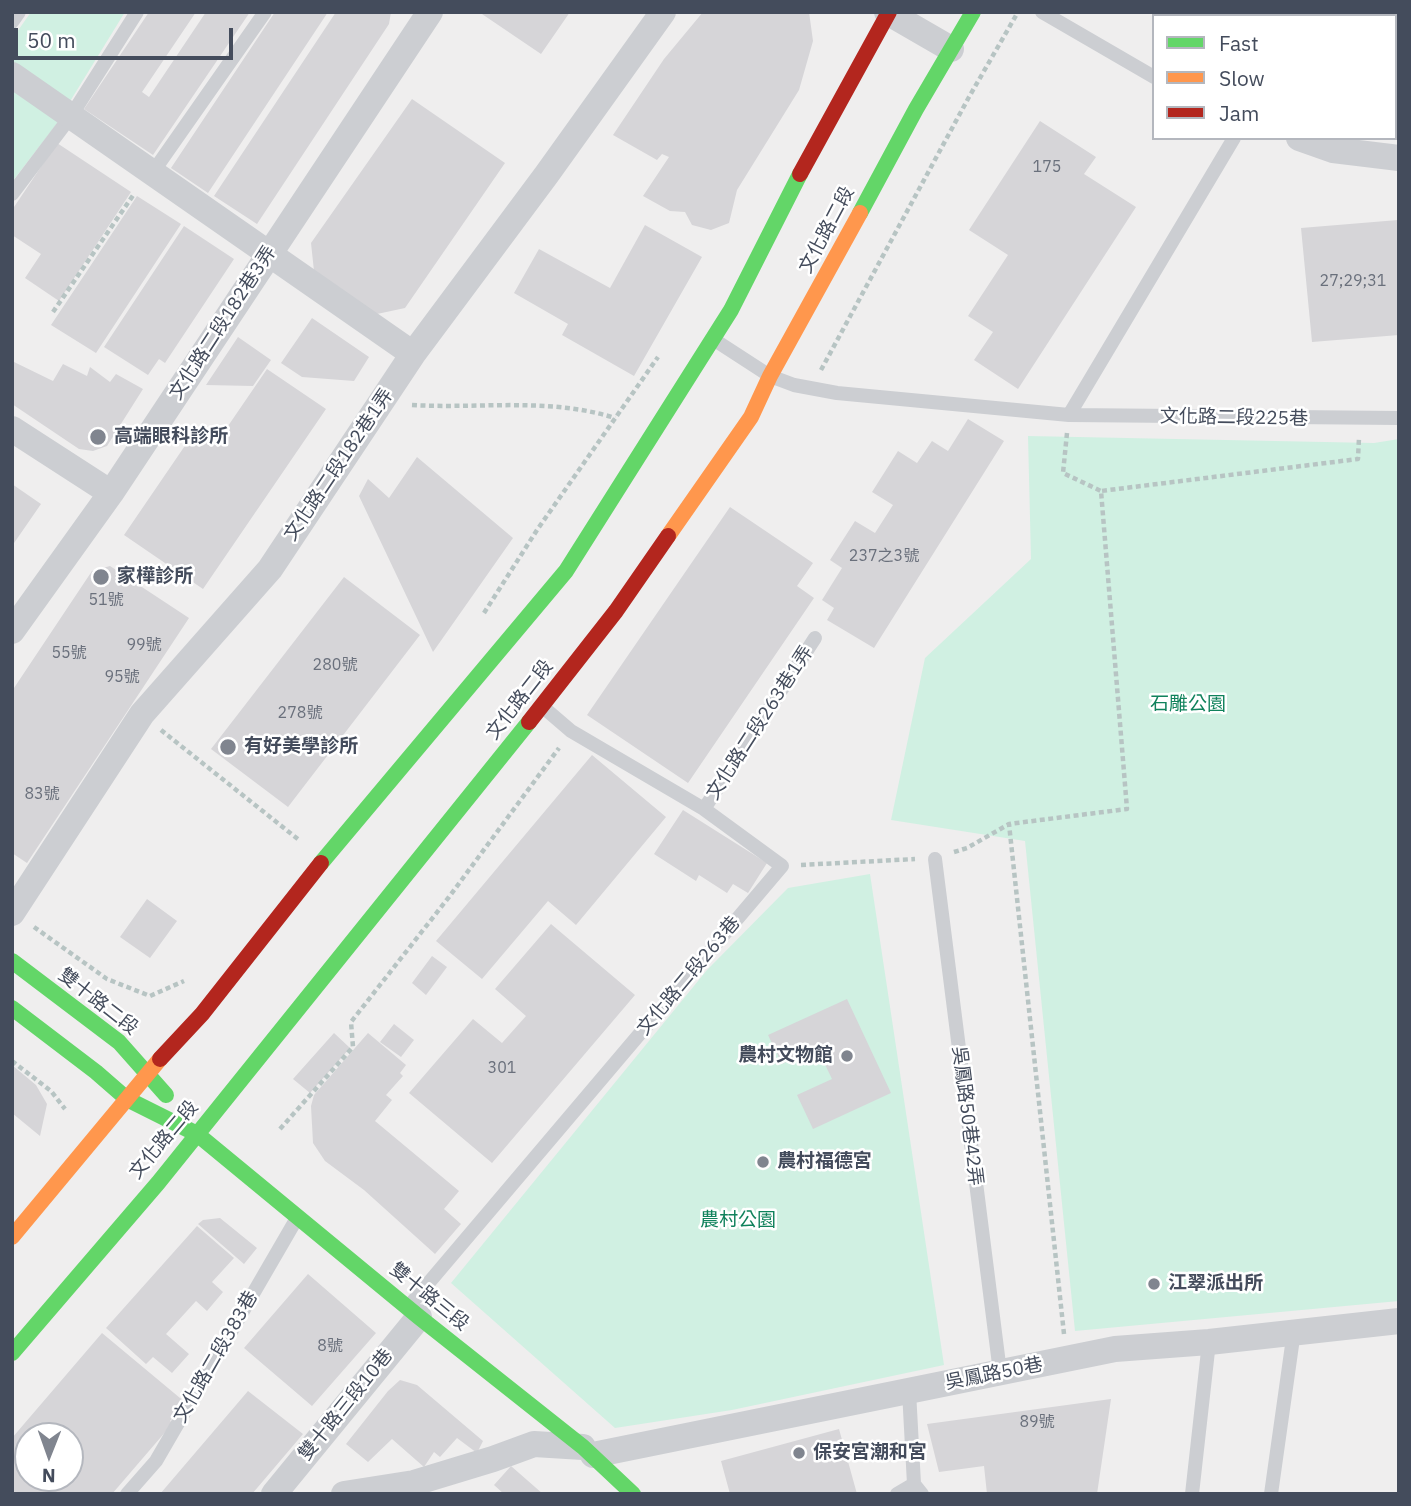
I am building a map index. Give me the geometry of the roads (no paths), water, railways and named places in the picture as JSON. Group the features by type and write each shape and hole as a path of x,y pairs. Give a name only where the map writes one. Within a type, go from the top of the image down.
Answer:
{"main road":[{"name":"文化路二段","path":"12,1353 158,1182 616,611 751,417 770,376 916,109 973,12"},
{"path":"12,1237 148,1072 202,1014 327,855 566,571 731,310 810,154 889,13"},
{"name":"雙十路二段","path":"12,961 120,1042 148,1072 197,1134"},
{"path":"12,1008 127,1099 197,1134"},
{"name":"雙十路三段","path":"197,1134 413,1312 588,1451 633,1494"}],"street":[{"name":"文化路二段182巷3弄","path":"12,631 111,493 430,12"},
{"name":"文化路二段182巷1弄","path":"13,912 142,714 270,569 413,354 663,12"},
{"path":"889,13 951,49"},
{"path":"12,75 413,354"},
{"path":"1305,140 1333,150 1399,158"},
{"path":"12,429 111,493"},
{"name":"雙十路三段10巷","path":"274,1494 413,1312"},
{"name":"吳鳳路50巷","path":"344,1494 416,1488 534,1444 588,1451 1115,1349 1209,1342 1399,1321"}],"lane":[{"path":"12,22 19,12"},
{"path":"12,194 71,116 137,12"},
{"path":"153,172 265,12"},
{"path":"1042,12 1152,75"},
{"path":"1069,415 1233,140"},
{"name":"文化路二段225巷","path":"712,338 770,376 811,389 837,393 1069,415 1399,418"},
{"name":"文化路二段263巷1弄","path":"704,809 816,638"},
{"path":"542,706 571,732 704,809"},
{"name":"文化路二段263巷","path":"413,1312 782,866 704,809"},
{"name":"吳鳳路50巷42弄","path":"935,859 1000,1373"},
{"name":"文化路二段383巷","path":"127,1494 156,1461 298,1216"},
{"path":"1271,1494 1294,1331"},
{"path":"1192,1494 1209,1342"},
{"path":"897,1494 918,1489 909,1391"}],"place":[{"name":"高端眼科診所","path":"98,437"},
{"name":"家樺診所","path":"101,577"},
{"name":"有好美學診所","path":"228,747"},
{"name":"農村文物館","path":"847,1056"},
{"name":"農村福德宮","path":"763,1162"},
{"name":"江翠派出所","path":"1154,1284"},
{"name":"保安宮潮和宮","path":"799,1453"}],"park label":[{"name":"石雕公園","path":"1188,705"},
{"name":"農村公園","path":"738,1221"}]}
